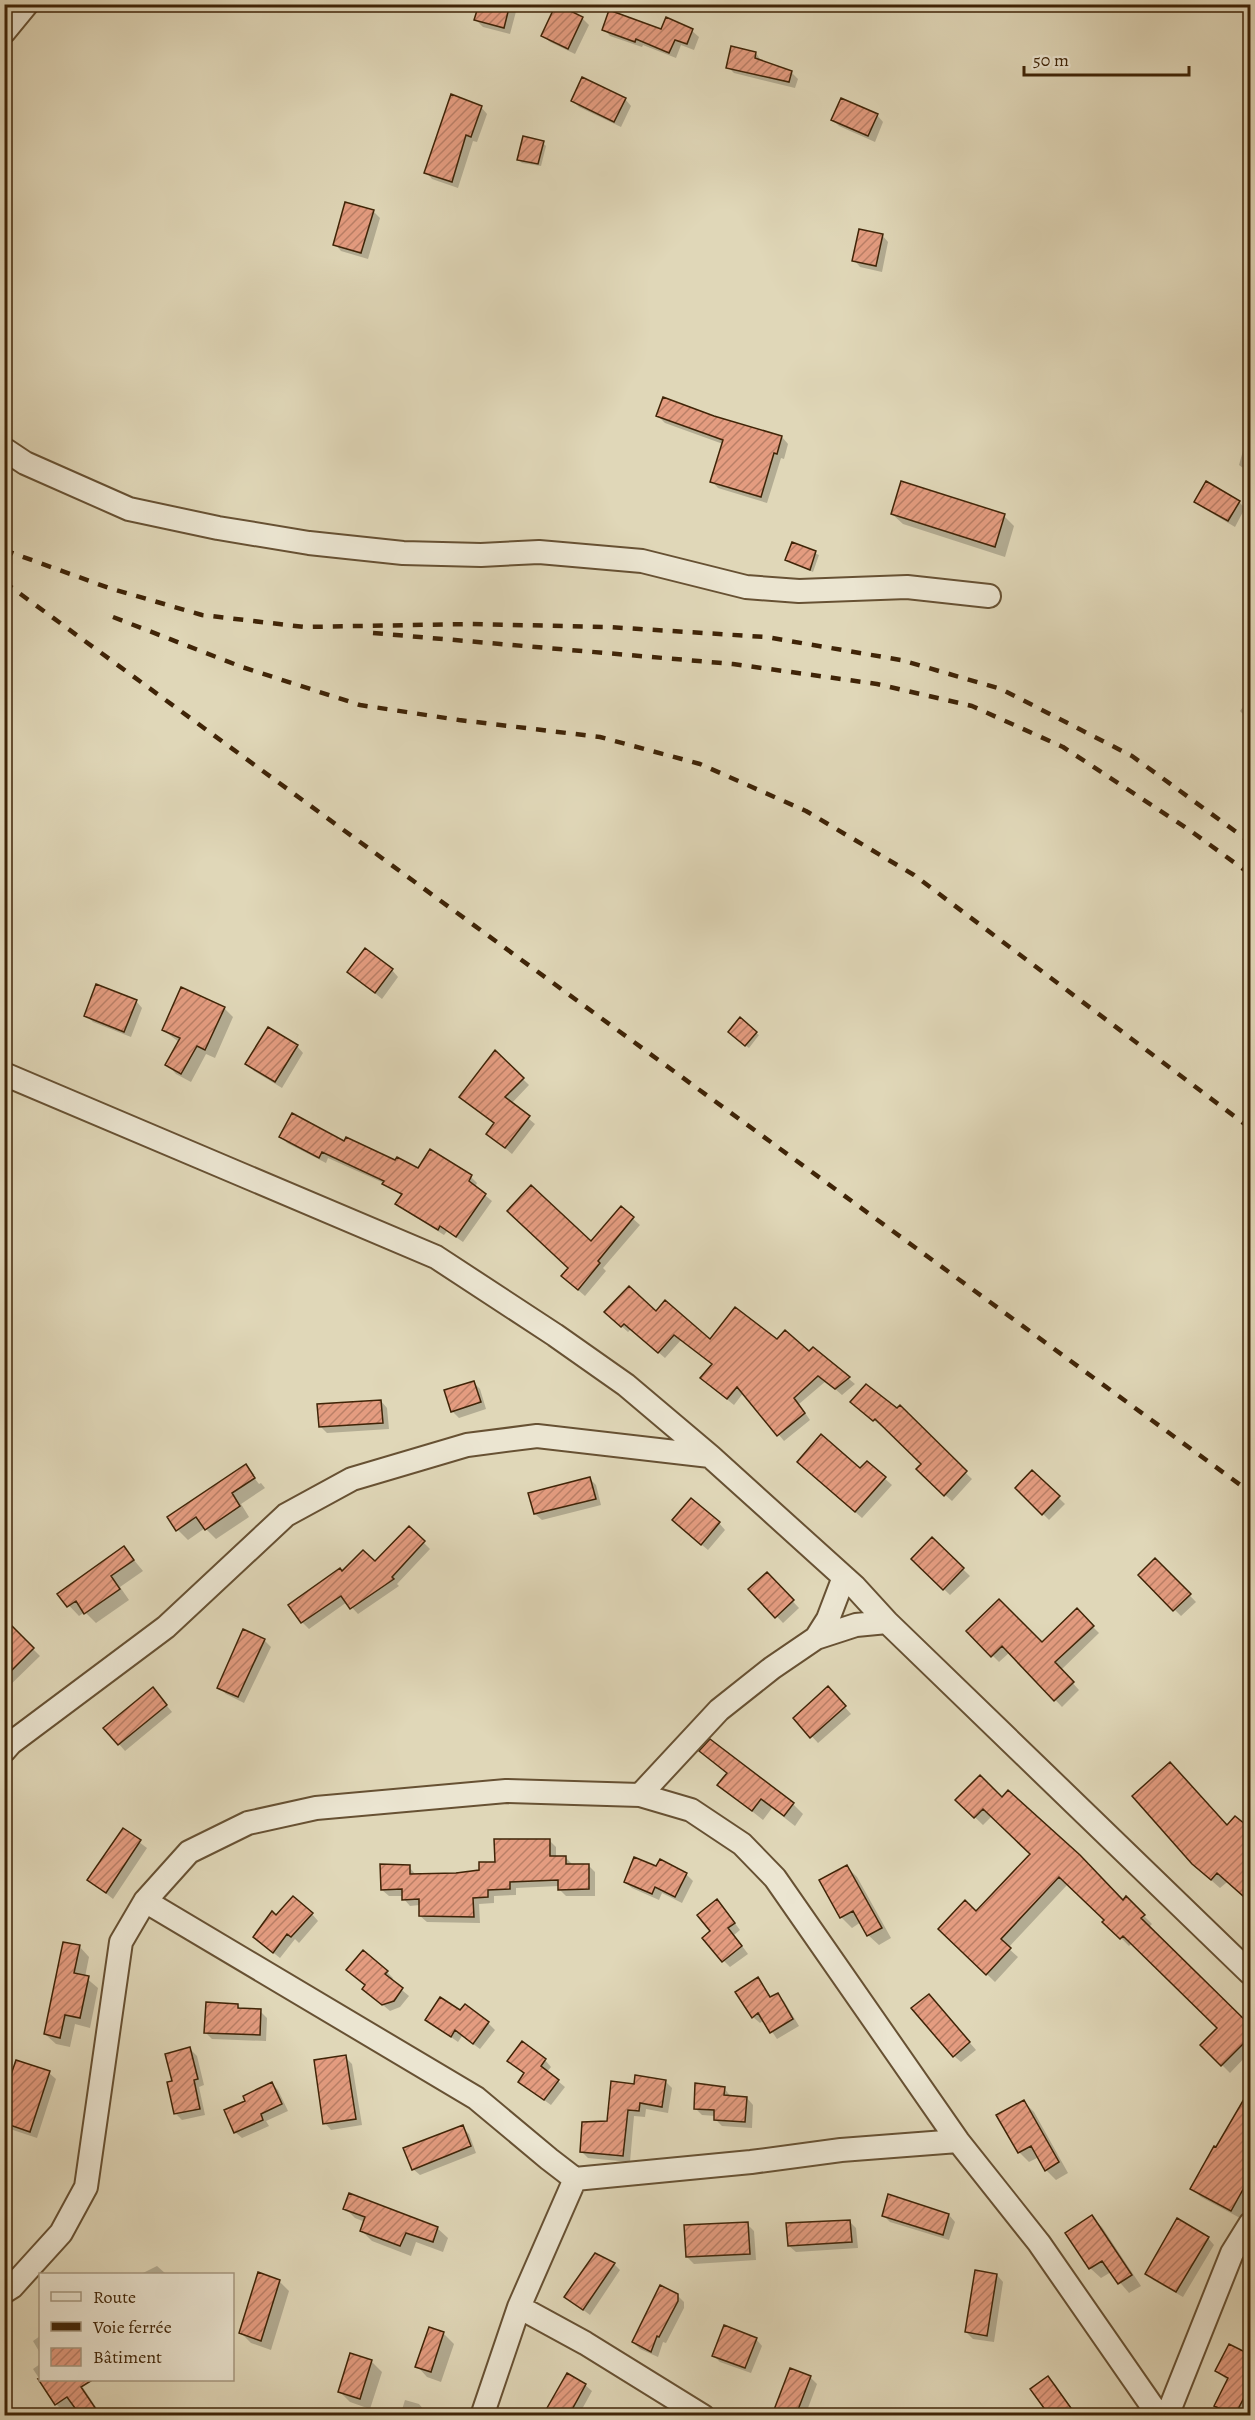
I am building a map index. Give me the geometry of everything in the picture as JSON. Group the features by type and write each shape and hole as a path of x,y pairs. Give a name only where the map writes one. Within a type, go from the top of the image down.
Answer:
{"street":[{"path":"4,32 27,4"},
{"path":"4,449 26,463 129,509 218,528 309,543 403,553 481,555 539,552 642,561 746,587 799,591 907,587 989,597"},
{"path":"4,1074 436,1257 626,1385 710,1456 844,1577 887,1622 1251,1973"},
{"path":"4,1752 11,1743 166,1627 286,1515 352,1479 467,1445 537,1436 710,1456"},
{"path":"816,1638 828,1619 844,1577"},
{"path":"640,1795 719,1710 816,1638 856,1625 887,1622"},
{"path":"4,2292 12,2287 61,2233 86,2187 122,1942 145,1901 189,1852 248,1823 316,1808 506,1791 640,1795 691,1810 742,1844 775,1878 958,2141 1039,2243 1159,2415"},
{"path":"145,1901 476,2098 575,2179 751,2162 841,2150 958,2141"},
{"path":"482,2415 519,2307 575,2179"},
{"path":"1167,2415 1233,2253 1251,2224"},
{"path":"519,2307 585,2343 703,2415"}],"building":[{"path":"479,4 510,4 504,28 474,20"},
{"path":"556,4 583,17 568,49 541,36"},
{"path":"609,10 661,29 666,17 693,29 687,44 675,40 669,53 636,39 635,42 602,30"},
{"path":"731,46 756,52 755,58 792,71 789,82 726,68"},
{"path":"582,77 626,98 614,122 571,101"},
{"path":"451,94 482,106 471,137 466,135 452,182 424,173"},
{"path":"841,98 878,114 868,136 831,120"},
{"path":"523,136 544,141 538,164 517,160"},
{"path":"345,202 374,210 361,253 333,245"},
{"path":"859,229 883,234 876,266 852,261"},
{"path":"663,397 714,416 782,436 777,454 774,453 761,497 710,482 723,440 656,416"},
{"path":"901,481 1005,514 995,547 891,514"},
{"path":"1206,481 1240,501 1228,521 1194,502"},
{"path":"792,542 816,551 810,570 785,560"},
{"path":"365,948 393,969 375,993 347,972"},
{"path":"96,984 137,1000 124,1032 84,1016"},
{"path":"181,987 225,1007 205,1050 197,1046 181,1074 165,1065 180,1038 162,1030"},
{"path":"740,1017 757,1032 745,1046 728,1032"},
{"path":"268,1027 298,1045 275,1082 245,1064"},
{"path":"495,1050 524,1078 505,1097 530,1116 505,1148 486,1134 494,1123 459,1097"},
{"path":"292,1113 344,1141 346,1137 418,1168 430,1149 472,1175 469,1181 486,1194 456,1237 440,1226 438,1230 395,1204 402,1194 382,1184 384,1181 322,1152 319,1158 279,1137"},
{"path":"531,1185 591,1241 621,1206 634,1217 578,1290 561,1276 568,1268 507,1211"},
{"path":"629,1286 656,1311 665,1300 710,1339 735,1307 777,1339 785,1330 809,1351 813,1347 850,1377 835,1389 818,1376 794,1398 805,1413 777,1436 737,1387 727,1399 700,1378 712,1364 674,1335 658,1353 624,1324 621,1327 604,1312"},
{"path":"474,1381 481,1402 451,1412 444,1390"},
{"path":"866,1384 897,1408 900,1405 967,1471 944,1496 916,1469 921,1464 875,1419 873,1421 850,1402"},
{"path":"381,1400 383,1423 319,1427 317,1404"},
{"path":"821,1434 860,1468 867,1461 886,1477 855,1512 797,1462"},
{"path":"246,1464 255,1478 232,1493 240,1506 205,1530 196,1517 176,1531 167,1517"},
{"path":"1032,1470 1060,1496 1042,1515 1015,1488"},
{"path":"590,1477 596,1499 534,1514 528,1493"},
{"path":"691,1498 720,1522 701,1545 672,1520"},
{"path":"409,1526 425,1541 392,1577 394,1579 350,1609 341,1596 301,1623 288,1605 340,1568 342,1571 363,1550 375,1561"},
{"path":"932,1537 964,1568 943,1590 911,1559"},
{"path":"124,1546 134,1560 111,1576 120,1589 84,1614 76,1601 67,1607 57,1594"},
{"path":"1155,1558 1191,1594 1173,1611 1138,1575"},
{"path":"767,1572 794,1600 775,1618 748,1589"},
{"path":"999,1599 1042,1642 1077,1608 1094,1626 1055,1662 1074,1682 1054,1701 1002,1646 991,1657 966,1631"},
{"path":"4,1618 34,1648 4,1678"},
{"path":"243,1629 265,1639 238,1697 217,1688"},
{"path":"828,1686 846,1706 810,1738 793,1718"},
{"path":"153,1687 167,1705 118,1745 103,1728"},
{"path":"710,1739 794,1803 784,1816 761,1799 752,1811 717,1785 727,1773 699,1751"},
{"path":"1170,1762 1227,1825 1235,1816 1251,1829 1251,1903 1217,1873 1211,1880 1192,1864 1132,1796"},
{"path":"980,1775 1002,1797 1008,1790 1080,1855 1123,1900 1126,1896 1145,1915 1141,1918 1251,2026 1251,2036 1221,2066 1200,2045 1217,2028 1123,1936 1120,1939 1102,1922 1104,1920 1059,1877 1001,1939 1011,1948 986,1975 938,1929 965,1900 976,1911 1030,1854 983,1809 974,1818 955,1800"},
{"path":"123,1828 141,1840 106,1893 87,1880"},
{"path":"494,1839 550,1839 550,1856 566,1856 566,1864 589,1864 589,1889 558,1890 558,1880 510,1882 510,1889 488,1890 488,1897 473,1898 474,1917 419,1916 419,1899 402,1900 402,1889 381,1890 380,1864 410,1865 410,1874 479,1870 479,1862 495,1862"},
{"path":"634,1857 656,1866 660,1859 687,1873 675,1897 655,1887 652,1894 624,1882"},
{"path":"847,1865 882,1928 867,1936 853,1911 840,1918 819,1880"},
{"path":"293,1896 313,1913 291,1937 287,1934 273,1953 253,1937 272,1911 276,1915"},
{"path":"717,1899 735,1923 728,1928 742,1946 722,1962 702,1938 710,1931 697,1915"},
{"path":"63,1942 80,1945 74,1973 89,1976 80,2018 65,2015 60,2038 44,2034"},
{"path":"363,1950 388,1971 385,1974 403,1988 394,2001 382,2005 362,1989 365,1985 346,1970"},
{"path":"758,1977 770,1997 778,1993 793,2019 770,2033 758,2013 752,2018 735,1992"},
{"path":"929,1994 970,2042 953,2057 911,2008"},
{"path":"440,1997 460,2010 465,2004 489,2022 473,2044 455,2030 451,2037 425,2020"},
{"path":"206,2002 238,2004 238,2008 261,2009 260,2035 204,2033"},
{"path":"522,2041 546,2059 541,2066 559,2080 544,2100 518,2082 524,2073 507,2061"},
{"path":"190,2047 198,2079 194,2080 200,2109 174,2114 167,2082 172,2081 165,2054"},
{"path":"346,2055 356,2119 323,2124 314,2060"},
{"path":"16,2060 50,2071 30,2132 4,2123 4,2095"},
{"path":"635,2075 666,2080 662,2107 640,2103 639,2111 628,2110 623,2156 580,2152 582,2122 607,2121 611,2081 634,2084"},
{"path":"272,2082 282,2104 261,2114 263,2120 234,2133 224,2110 245,2101 243,2096"},
{"path":"695,2083 725,2087 724,2095 747,2097 745,2122 714,2120 714,2110 694,2109"},
{"path":"1251,2087 1251,2175 1231,2211 1190,2189"},
{"path":"1024,2100 1059,2162 1045,2171 1031,2146 1018,2153 996,2115"},
{"path":"463,2125 471,2146 412,2170 403,2148"},
{"path":"349,2193 438,2227 433,2242 406,2233 400,2246 360,2231 365,2217 343,2209"},
{"path":"888,2194 949,2214 943,2235 882,2216"},
{"path":"1092,2215 1132,2275 1118,2284 1102,2261 1089,2269 1065,2233"},
{"path":"1177,2218 1209,2237 1176,2292 1145,2274"},
{"path":"850,2220 852,2242 788,2246 786,2223"},
{"path":"748,2222 750,2254 686,2257 684,2225"},
{"path":"595,2253 615,2263 583,2310 564,2297"},
{"path":"975,2270 997,2274 987,2336 965,2332"},
{"path":"258,2272 280,2280 261,2341 239,2333"},
{"path":"660,2285 678,2294 678,2301 659,2337 657,2336 651,2352 632,2342"},
{"path":"724,2325 757,2338 745,2368 712,2356"},
{"path":"429,2327 444,2332 431,2372 415,2367"},
{"path":"1229,2344 1251,2355 1251,2384 1235,2415 1214,2406 1228,2378 1215,2371"},
{"path":"350,2353 372,2360 360,2399 338,2392"},
{"path":"790,2368 811,2376 796,2415 772,2415"},
{"path":"567,2373 586,2384 569,2415 543,2415"},
{"path":"1048,2376 1076,2415 1049,2415 1030,2389"},
{"path":"39,2381 91,2381 81,2387 100,2415 80,2415 67,2397 55,2405"}],"railway":[{"path":"4,550 109,588 202,615 304,627 471,624 608,627 766,637 901,660 1001,689 1132,756 1250,842"},
{"path":"4,582 1250,1492"},
{"path":"113,617 242,667 360,705 600,737 700,764 806,811 914,875 1250,1128"},
{"path":"373,633 733,664 877,684 972,706 1063,747 1188,829 1250,874"}]}
